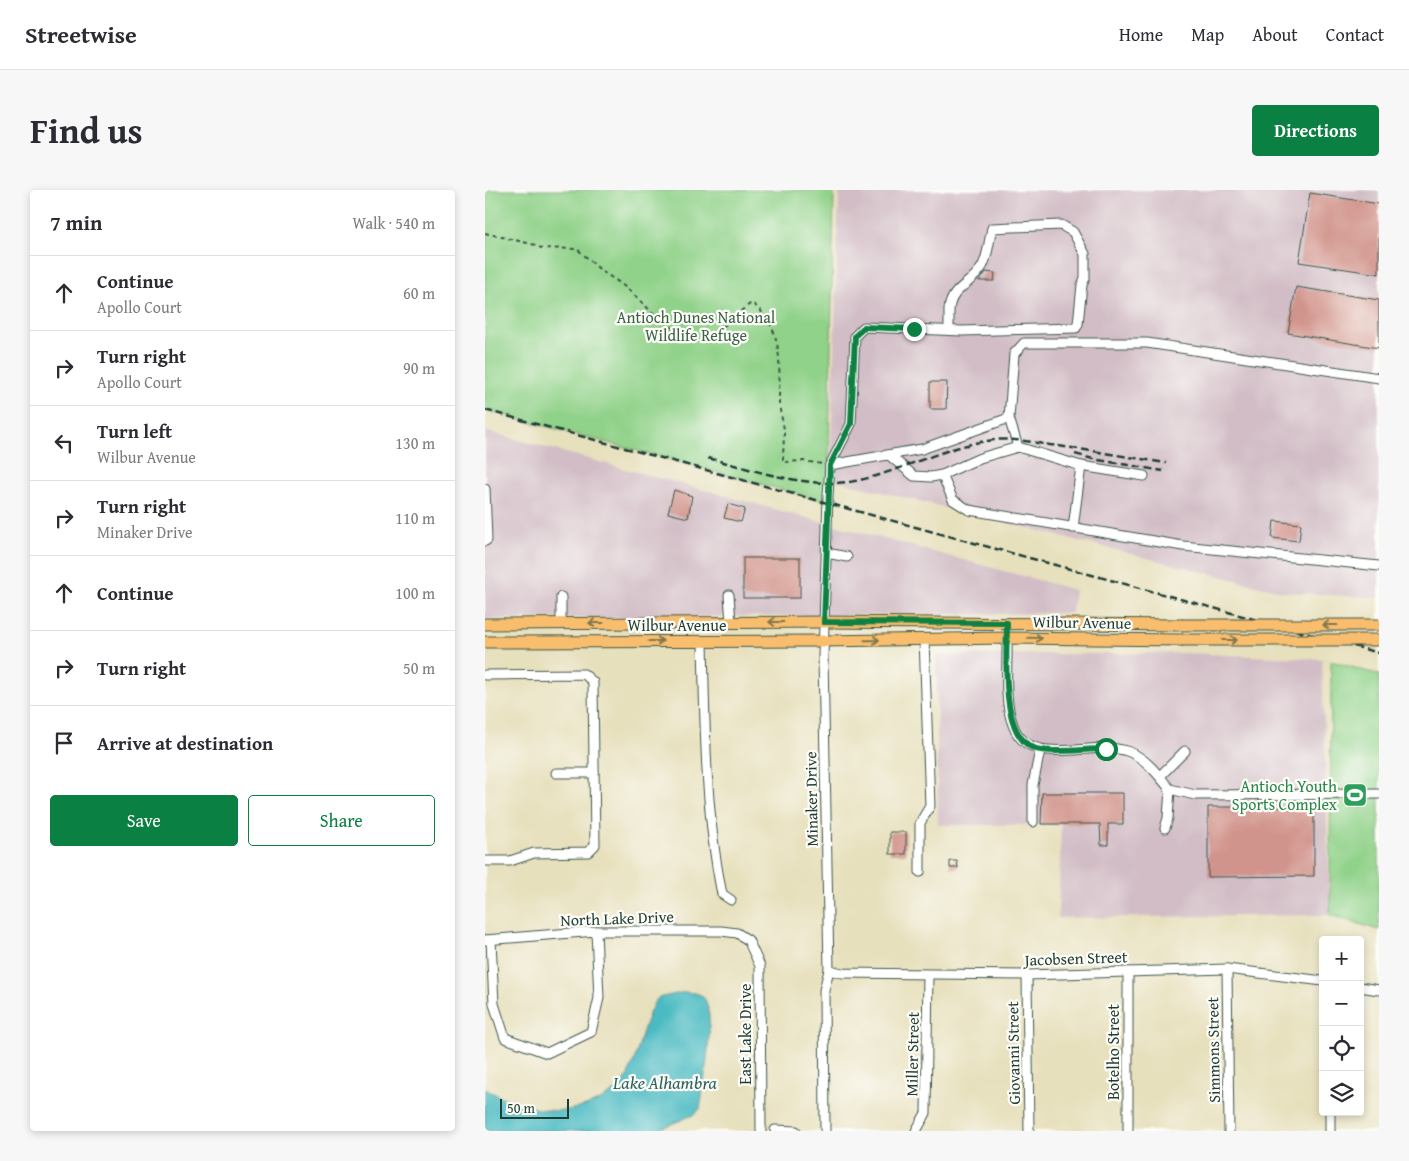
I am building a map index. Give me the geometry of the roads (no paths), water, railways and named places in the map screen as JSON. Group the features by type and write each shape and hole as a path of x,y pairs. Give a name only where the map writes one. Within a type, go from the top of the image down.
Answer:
{"main road":[{"name":"Wilbur Avenue","path":"485,624 824,622 1379,625"},
{"path":"515,641 531,634 550,634 555,632 561,623"},
{"path":"1007,623 1007,638"},
{"name":"Wilbur Avenue","path":"485,642 824,641 1007,638 1379,640"}],"street":[{"path":"830,465 851,424 854,339 857,333 864,327 949,330 1076,328 1079,324 1082,285 1085,278 1084,251 1073,232 1061,225 993,228 983,266 951,298 949,330"},
{"path":"1018,447 1009,418 1013,354 1024,343 1147,343 1379,378"},
{"path":"830,465 922,449 1009,418"},
{"path":"889,455 914,476 942,475 980,458 1018,447 1081,466 1144,476"},
{"name":"Minaker Drive","path":"825,1131 825,990 829,970 824,622 830,465"},
{"path":"1073,528 1081,466"},
{"path":"942,475 953,500 969,510 1183,546 1317,562 1379,566"},
{"path":"485,489 487,540 485,541"},
{"path":"827,553 847,557"},
{"path":"729,595 731,622"},
{"path":"561,597 561,623"},
{"path":"1007,638 1009,706 1013,726 1027,745 1040,750 1106,749 1133,753 1153,768 1169,789 1195,795 1379,794"},
{"path":"920,872 920,823 930,806 924,639"},
{"path":"703,641 704,734 715,848 722,894 731,900"},
{"path":"485,675 584,674 589,677 594,688 595,773 595,845 592,849 588,852 534,853 510,861 485,862"},
{"path":"1033,822 1033,785 1040,750"},
{"path":"1159,776 1185,752"},
{"path":"556,773 595,773"},
{"path":"1165,828 1168,818 1169,789"},
{"path":"488,940 495,1004 505,1038 547,1053 591,1032 599,998 596,931"},
{"name":"North Lake Drive","path":"488,940 596,931 721,931 737,933 748,940"},
{"name":"East Lake Drive","path":"748,940 760,966 761,1131"},
{"name":"Jacobsen Street","path":"829,970 842,973 1027,975 1227,969 1319,980"},
{"name":"Simmons Street","path":"1227,969 1229,1131"},
{"name":"Botelho Street","path":"1128,972 1128,1131"},
{"name":"Miller Street","path":"916,1131 926,1112 928,975"},
{"name":"Giovanni Street","path":"1027,975 1029,1131"},
{"path":"1364,988 1379,990"},
{"path":"1330,1116 1330,1131"},
{"path":"775,1130 796,1131"}],"water":[{"name":"Lake Alhambra","path":"685,992 701,995 707,1004 709,1015 702,1097 700,1109 695,1114 655,1131 485,1131 485,1089 528,1107 556,1111 571,1110 585,1106 612,1093 620,1087 628,1075 654,1003 658,998"}],"railway":[{"path":"485,410 1379,653"},
{"path":"708,458 783,478 822,483 841,483 877,476 943,452 994,440 1015,440 1166,463"},
{"path":"1075,454 1163,471"}],"place":[{"name":"Antioch Youth Sports Complex","path":"1355,795"}],"park label":[{"name":"Antioch Dunes National Wildlife Refuge","path":"696,326"}]}
